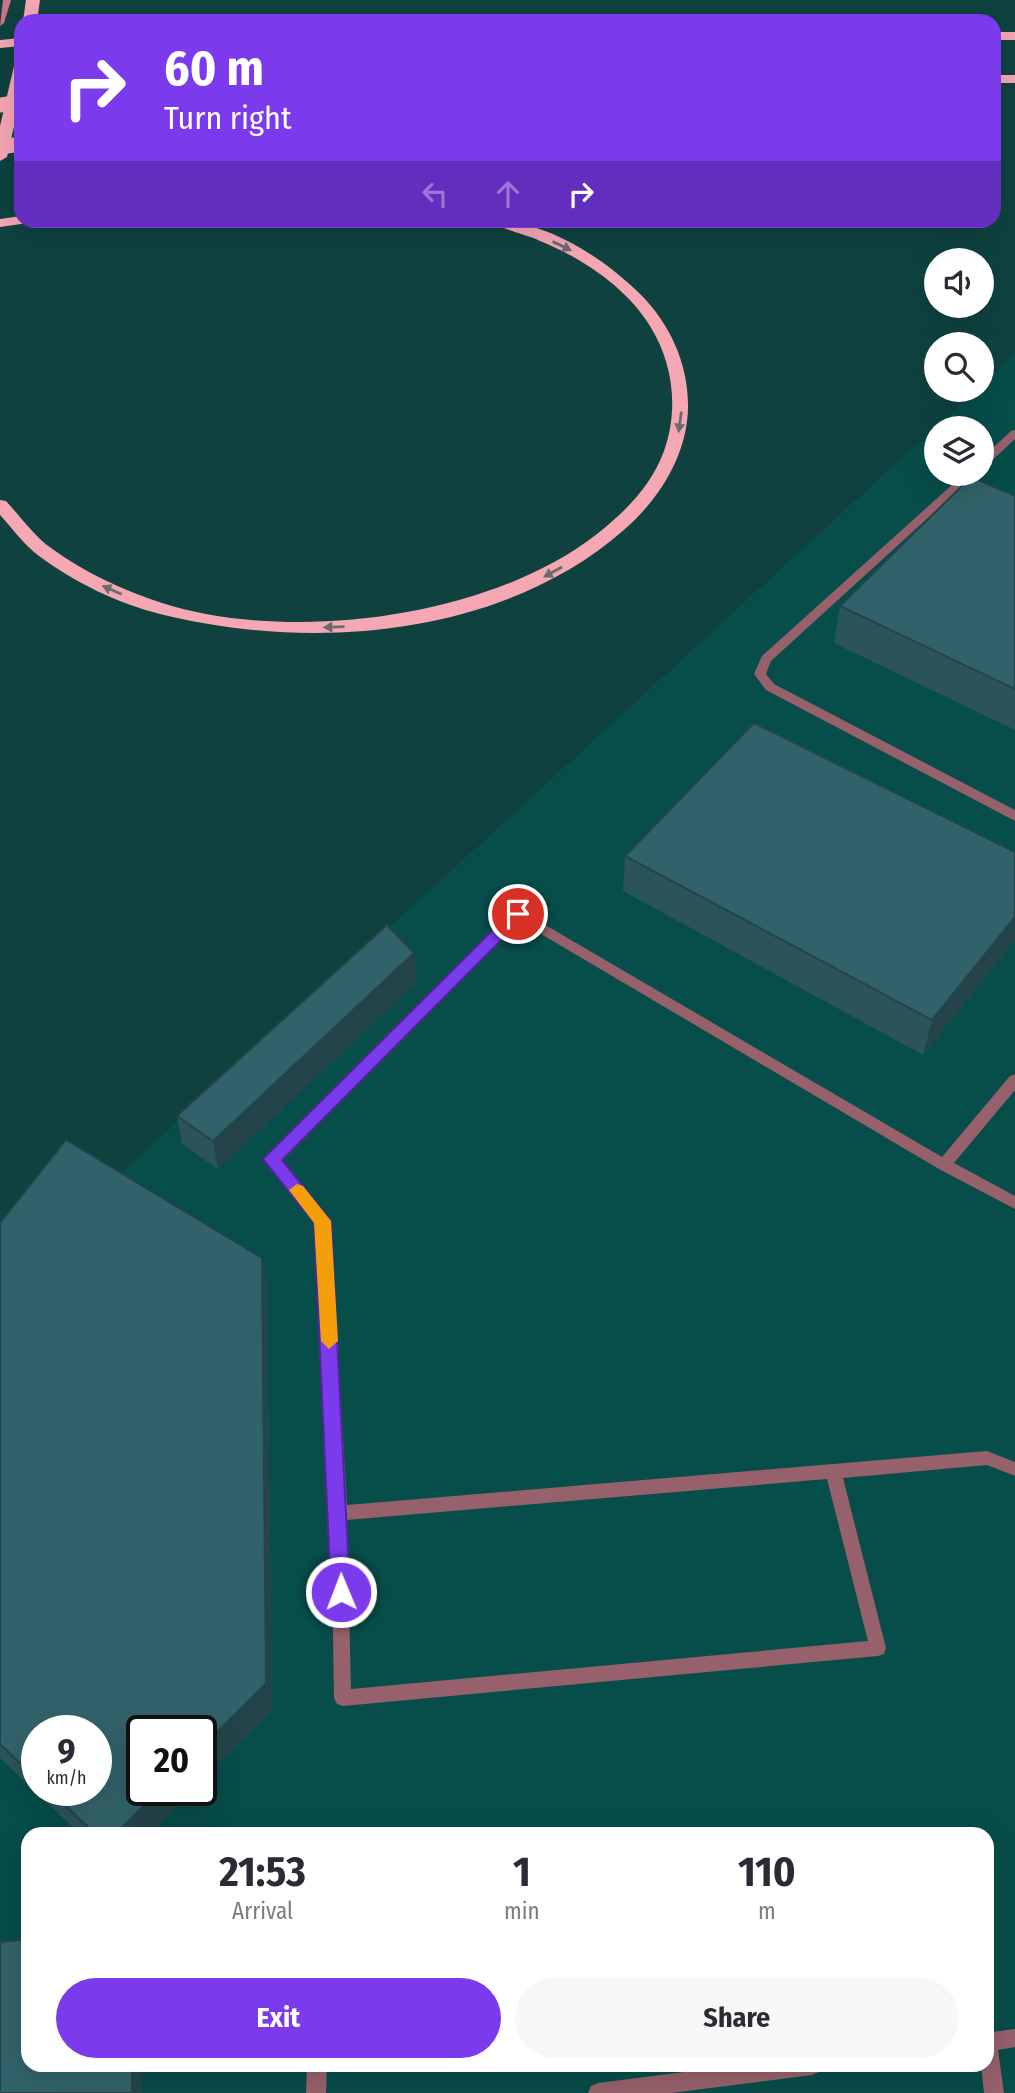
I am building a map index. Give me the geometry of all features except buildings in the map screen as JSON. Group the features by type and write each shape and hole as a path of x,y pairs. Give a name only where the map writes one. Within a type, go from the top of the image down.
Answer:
{"highway":[{"path":"0,157 14,96"},
{"path":"0,505 15,525 42,549 111,590 155,606 251,625 351,627 450,611 508,593 577,558 637,508 666,467 681,424 681,385 677,366 666,340 629,291 574,252 517,228"}],"main road":[{"path":"0,23 7,0"}],"lane":[{"path":"994,453 1015,433"},
{"path":"964,486 766,659 760,674 770,687 1015,816"},
{"path":"833,1471 878,1648 343,1698 339,1513 323,1221 272,1159 518,914 944,1165 1015,1203"},
{"path":"944,1165 1015,1080"},
{"path":"339,1513 987,1458 1015,1469"},
{"path":"994,2040 1015,2038"},
{"path":"316,2093 317,2072"},
{"path":"598,2093 758,2072"},
{"path":"991,2072 994,2093"}],"shaded area":[{"path":"1015,354 1015,2093 0,2093 0,1284 924,438 924,486 994,486 994,416 948,416 963,402 994,402 994,374"}],"slow traffic":[{"path":"297,1190 323,1221 329,1341"}],"route":[{"path":"341,1592 323,1221 272,1159 518,914"}]}
